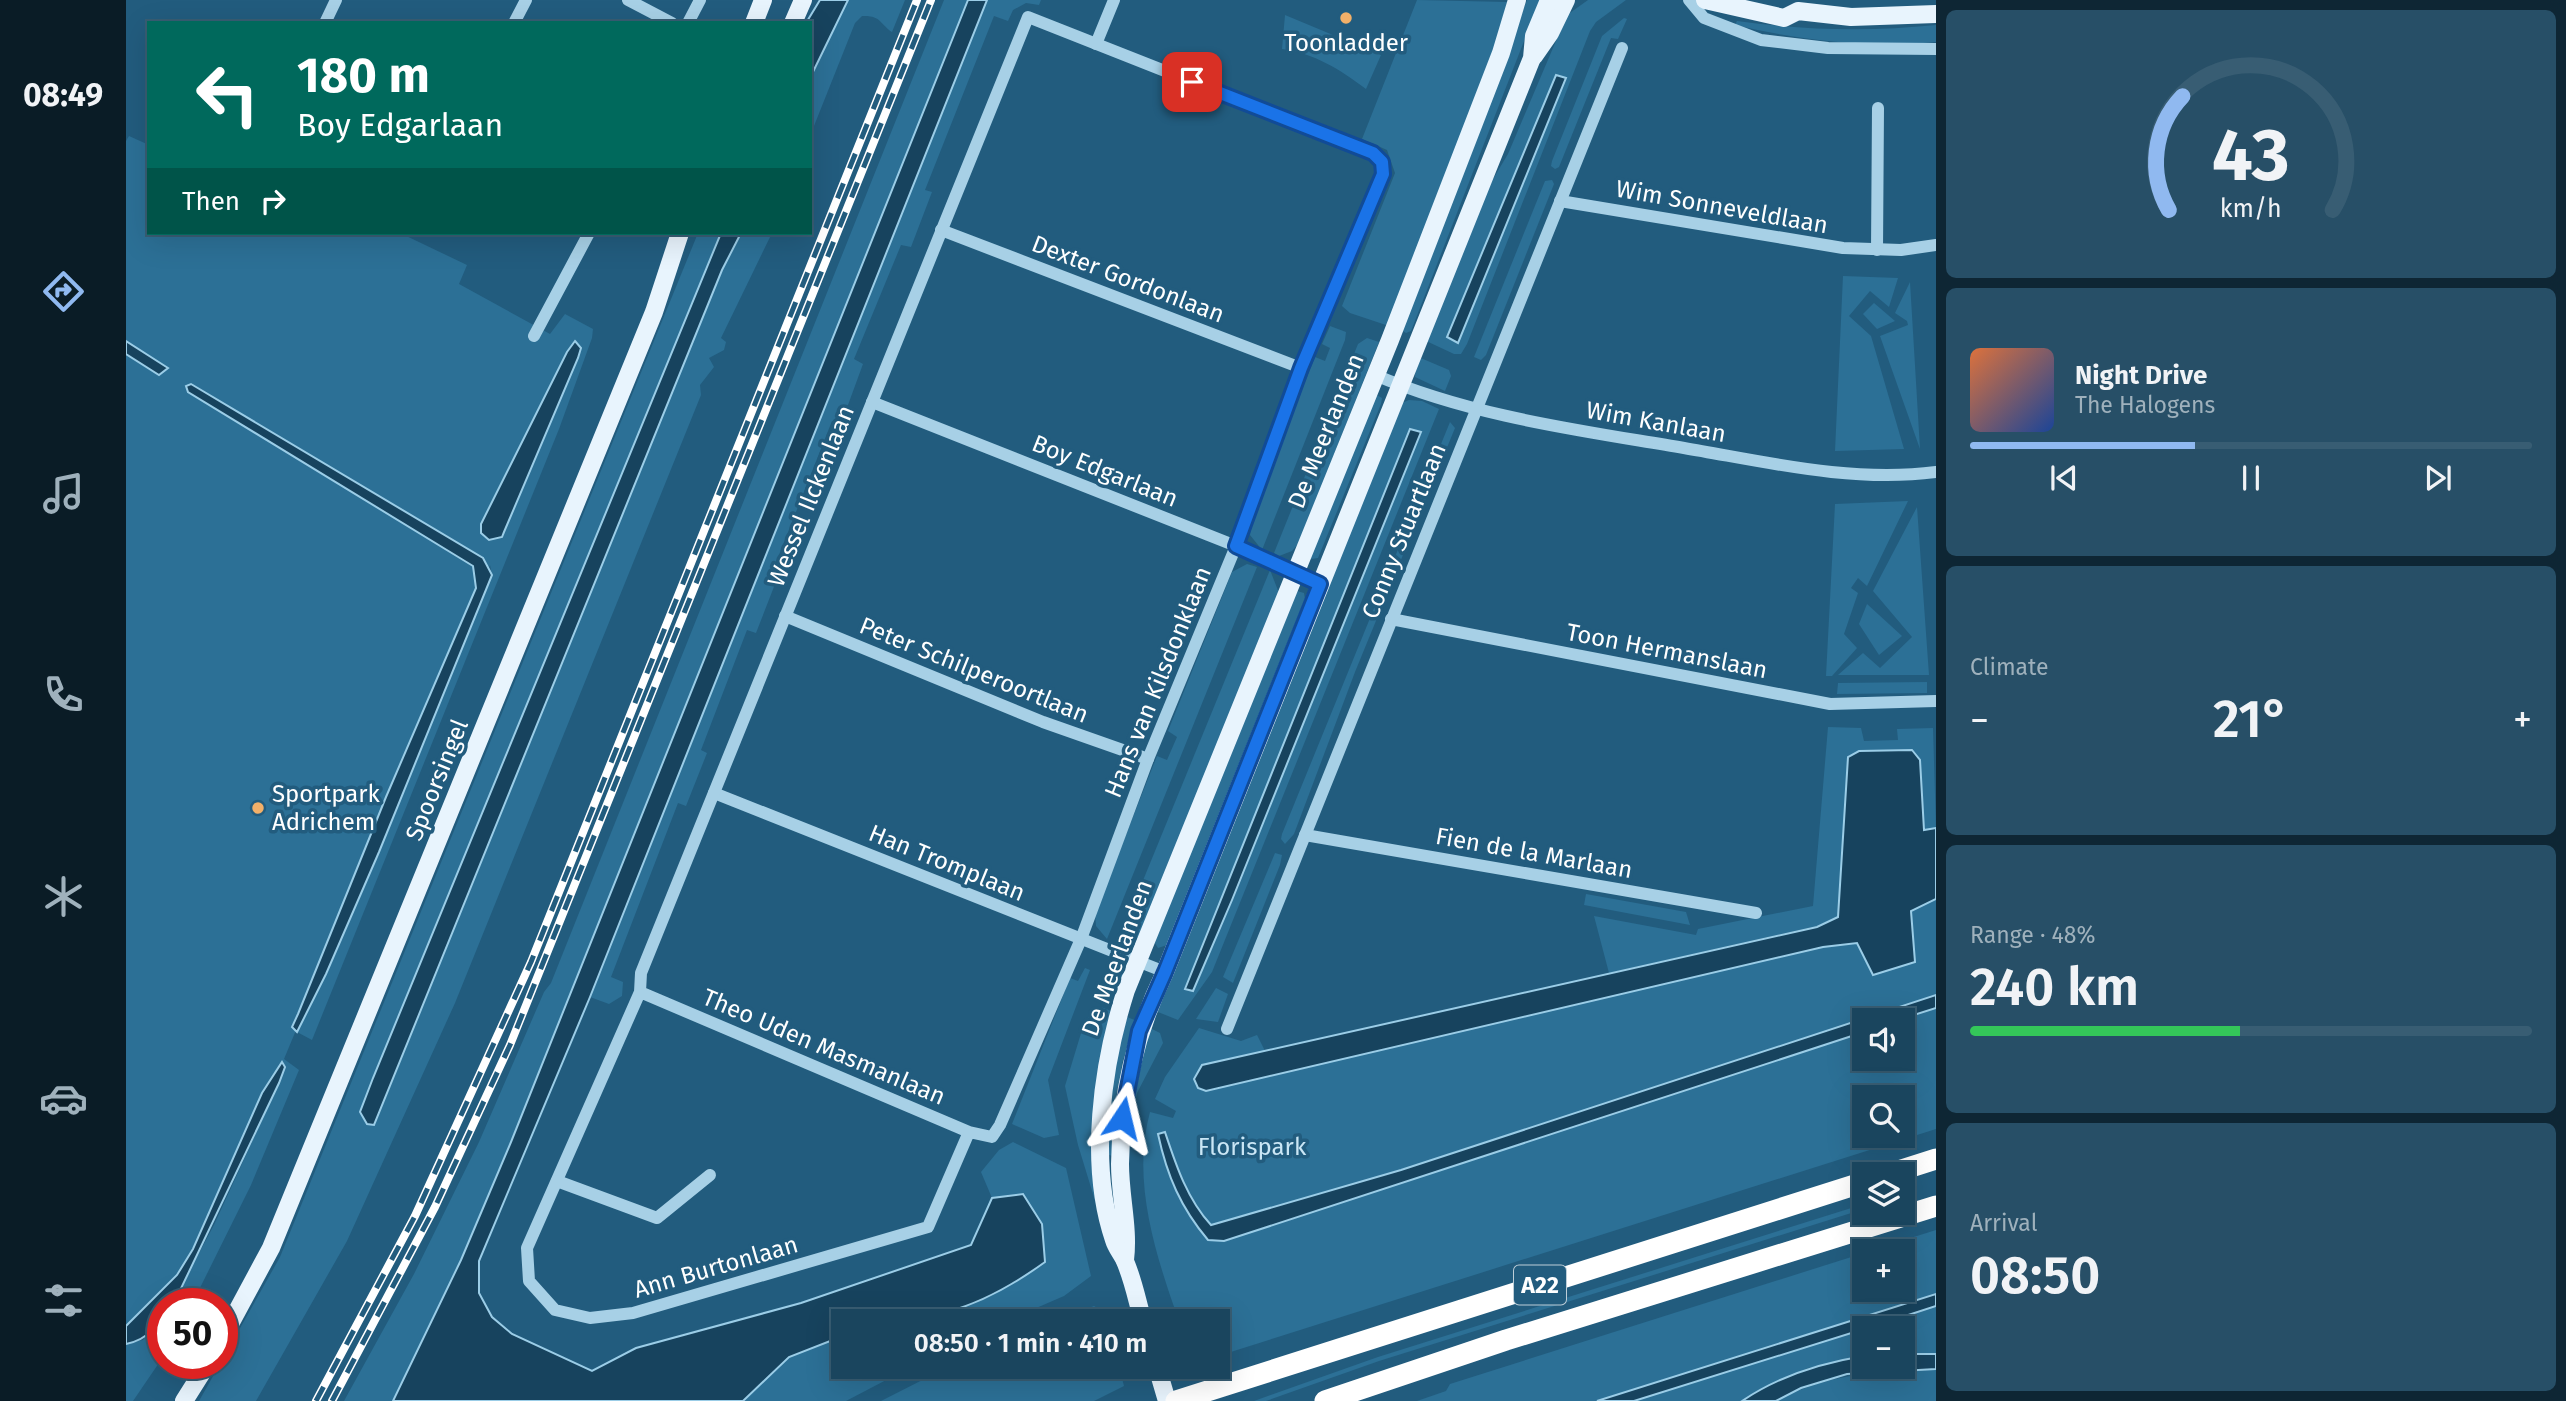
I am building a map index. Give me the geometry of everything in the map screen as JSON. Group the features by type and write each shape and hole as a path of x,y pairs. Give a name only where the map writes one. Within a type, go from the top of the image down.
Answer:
{"highway":[{"path":"1915,1166 1936,1159"},
{"name":"A22","path":"1176,1401 1852,1186"},
{"name":"A22","path":"1325,1401 1506,1340 1936,1206"}],"main road":[{"path":"755,21 763,0"},
{"path":"794,21 803,0"},
{"name":"De Meerlanden","path":"1125,1260 1114,1242 1102,1175 1102,1089 1116,1020 1375,375 1501,52 1517,0"},
{"name":"De Meerlanden","path":"1532,58 1534,36 1549,0"},
{"name":"De Meerlanden","path":"1125,1260 1128,1237 1120,1166 1122,1118 1139,1031 1532,58 1550,33 1566,0"},
{"path":"1705,0 1784,18 1791,6 1851,17 1936,14"},
{"name":"Spoorsingel","path":"238,1308 276,1235 654,312 679,235"},
{"path":"1125,1260 1139,1309"},
{"path":"184,1401 198,1379"},
{"path":"1161,1379 1167,1401"}],"street":[{"path":"326,21 336,0"},
{"path":"515,21 526,0"},
{"path":"628,0 668,21"},
{"path":"689,21 700,0"},
{"path":"1096,44 1114,0"},
{"path":"1689,0 1704,18 1761,40 1840,49 1936,48"},
{"name":"Wessel Ilckenlaan","path":"640,992 641,973 1028,17 1096,44"},
{"name":"Hans van Kilsdonklaan","path":"992,1137 1000,1125 1081,939 1148,759 1236,546 1301,368 1383,174 1382,162 1373,153 1096,44"},
{"name":"Conny Stuartlaan","path":"1227,1029 1622,48"},
{"path":"1877,250 1878,108"},
{"name":"Wim Sonneveldlaan","path":"1560,201 1843,248 1877,250 1936,245"},
{"name":"Dexter Gordonlaan","path":"941,230 1301,368"},
{"path":"534,336 588,235"},
{"name":"Wim Kanlaan","path":"1375,375 1475,410 1838,474 1936,472"},
{"name":"Boy Edgarlaan","path":"872,402 1236,546 1320,584"},
{"name":"Peter Schilperoortlaan","path":"785,616 1042,722 1148,759"},
{"name":"Toon Hermanslaan","path":"1391,619 1830,704 1936,701"},
{"name":"Han Tromplaan","path":"714,793 1165,972"},
{"name":"Fien de la Marlaan","path":"1305,835 1756,913"},
{"name":"Theo Uden Masmanlaan","path":"640,992 969,1132 992,1137"},
{"name":"Ann Burtonlaan","path":"640,992 527,1248 529,1282 555,1310 590,1318 633,1313 929,1227 969,1132"},
{"path":"557,1181 657,1218 710,1175"}],"green space":[{"path":"848,0 905,0 892,32 873,17 862,16 855,23 812,131 812,74"},
{"path":"944,0 968,0 511,1142 461,1260 393,1401 344,1401 414,1274 479,1142 544,992 551,983"},
{"path":"987,0 1041,0 1039,5 1026,3 1013,10 1008,21 994,16 925,190 932,192 911,247 901,245 854,359 863,364 841,424 832,421 771,575 777,579 756,633 747,630 701,750 707,753 686,806 678,803 611,977 623,982 622,996 609,1004 590,997"},
{"path":"1417,0 1507,2 1502,30 1389,326 1350,313 1342,306 1395,173 1387,150 1362,139"},
{"path":"1527,0 1540,0 1411,331 1406,333 1401,330"},
{"path":"1588,0 1626,0 1596,22 1590,31 1467,344 1461,354 1454,354 1422,339 1484,194 1508,154 1567,15","holes":["1556,75 1566,79 1457,342 1447,337"]},
{"path":"1285,15 1381,55 1366,89 1327,63 1282,49"},
{"path":"1624,18 1627,19 1618,39 1611,38 1559,167 1555,169 1551,166 1552,161 1602,36"},
{"path":"1737,21 1836,29 1936,25 1936,42 1835,42 1760,31 1735,25"},
{"name":"Sportpark Adrichem","path":"129,136 147,144 147,235 404,235 467,265 459,284 550,334 565,314 593,329 559,429 312,1040 297,1032 326,974 379,852 492,575 490,565 284,1059 299,1070 251,1185 200,1288 181,1288 214,1225 279,1083 179,1285 176,1288 147,1288 147,1315 126,1335 126,141"},
{"path":"1552,180 1554,184 1486,355 1481,360 1474,357 1545,181"},
{"path":"697,235 720,235 373,1078 360,1112 367,1124 375,1124 722,270 740,235 771,235 721,338 726,342 724,350 709,358 714,367 700,385 701,395 455,1003 347,1241 256,1401 199,1401 211,1379 238,1379 238,1332 280,1257"},
{"path":"1843,276 1898,278 1889,307 1870,291 1849,316 1871,336 1904,449 1835,451"},
{"path":"1910,282 1920,449 1880,336 1908,325 1907,321 1895,313"},
{"path":"1874,303 1895,321 1877,329 1863,314"},
{"path":"1330,326 1346,332 1345,340 1262,550 1250,535 1253,514 1315,357 1325,361 1330,348 1322,344"},
{"path":"1367,338 1379,342 1298,544 1292,551 1279,556 1274,553 1358,344"},
{"path":"1416,356 1449,370 1451,376 1445,391 1415,377"},
{"path":"1375,394 1382,398 1381,404 1318,558 1311,559 1310,555"},
{"path":"1409,400 1422,401 1439,409 1212,972 1178,1020 1153,1010 1395,406","holes":["1410,429 1421,432 1232,900 1193,991 1185,989"]},
{"path":"1450,422 1455,428 1355,672 1294,834 1285,844 1281,839 1282,834"},
{"path":"1908,501 1867,586 1858,578 1851,588 1858,593 1844,634 1857,648 1832,676 1826,676 1835,504"},
{"path":"1917,507 1929,675 1838,675 1863,653 1880,668 1912,637 1873,591"},
{"path":"1247,564 1257,567 1107,939 1096,926 1095,913 1157,756 1167,760 1177,737 1168,731 1232,572"},
{"path":"1270,570 1279,593 1141,935 1130,942 1117,944"},
{"path":"1297,591 1304,593 1305,599 1167,945 1158,948 1156,937"},
{"path":"1867,604 1902,636 1879,655 1859,624"},
{"path":"1927,682 1927,693 1837,694 1838,683"},
{"path":"1828,727 1861,728 1864,741 1898,740 1897,729 1933,728 1936,828 1924,830 1920,760 1848,757 1838,917 1817,926 1609,973 1594,916 1696,935 1698,929 1813,906"},
{"path":"1275,853 1282,855 1280,865 1233,983 1223,977"},
{"path":"1586,894 1686,912 1690,925 1584,905"},
{"name":"Florispark","path":"1936,899 1936,995 1896,1008 1852,1008 1852,1022 1401,1170 1210,1225 1183,1181 1165,1132 1158,1134 1171,1178 1190,1216 1208,1240 1224,1241 1852,1036 1852,1071 1915,1071 1915,1015 1936,1008 1936,1129 1915,1136 1915,1085 1852,1085 1852,1148 1876,1148 1230,1352 1230,1309 1175,1309 1149,1218 1143,1165 1145,1138 1150,1112 1173,1118 1176,1111 1155,1099 1165,1077 1199,1028 1241,1041 1257,1035 1265,1051 1202,1065 1206,1091 1823,947 1857,943 1872,975 1911,910"},
{"path":"1114,961 1124,973 1118,994 1104,987"},
{"path":"1085,968 1090,970 1048,1080 1059,1135 1044,1138 1012,1124 1070,978 1078,981"},
{"path":"1216,988 1228,994 1218,1022 1196,1019"},
{"path":"1101,1007 1111,1011 1099,1069 1092,1129 1092,1169 1100,1217 1078,1145 1065,1086 1082,1030 1089,1033 1092,1026 1086,1022 1093,1009"},
{"path":"1127,1017 1137,1021 1122,1063 1112,1156 1107,1154 1109,1089"},
{"path":"1148,1027 1160,1033 1163,1043 1137,1093 1130,1132 1134,1087"},
{"path":"1013,1142 1066,1168 1091,1276 1064,1296 1034,1309 955,1309 996,1292 1045,1262 1023,1195 992,1198 981,1172 999,1150"},
{"path":"1852,1208 1852,1213 1379,1361 1266,1401 1254,1401 1378,1357"},
{"path":"1936,1230 1936,1294 1915,1301 1915,1239 1907,1239"},
{"path":"1852,1257 1852,1302 1911,1302 1866,1316 1852,1316 1852,1321 1597,1401 1417,1401 1446,1391 1450,1384"},
{"path":"1936,1306 1936,1354 1915,1354 1915,1316 1904,1316"},
{"path":"1852,1333 1852,1359 1808,1368 1760,1389 1742,1401 1634,1401"},
{"path":"147,1335 148,1379 133,1401 126,1401 126,1344 143,1340"},
{"path":"831,1341 831,1379 888,1379 846,1401 743,1401 789,1357"},
{"path":"1915,1369 1936,1369 1936,1401 1776,1401 1807,1387 1852,1376 1852,1379 1915,1379"},
{"path":"924,1379 1122,1379 1124,1386 1094,1401 881,1401"}],"shaded area":[{"path":"820,0 848,0 812,74 812,21 807,21"},
{"path":"968,0 987,0 590,997 479,1261 479,1293 492,1317 512,1334 592,1371 636,1348 801,1303 971,1245 992,1198 1023,1194 1042,1224 1045,1262 995,1293 956,1309 831,1309 831,1341 789,1357 743,1401 393,1401 461,1260 511,1142"},
{"path":"1556,75 1566,78 1458,343 1447,337"},
{"path":"720,235 740,235 722,270 374,1125 367,1124 360,1112"},
{"path":"126,341 168,368 159,375 126,354"},
{"path":"575,341 581,348 578,358 502,537 489,540 481,533 481,524"},
{"path":"191,384 483,558 492,575 379,852 326,974 297,1032 292,1027 386,797 476,588 473,566 188,392 186,386"},
{"path":"1410,429 1421,432 1232,900 1193,991 1185,989"},
{"path":"1912,750 1920,760 1924,830 1936,828 1936,899 1911,911 1915,962 1873,975 1857,943 1823,947 1206,1091 1198,1088 1194,1079 1202,1065 1817,927 1838,917 1848,757 1859,751"},
{"path":"1936,995 1936,1008 1915,1015 1915,1008 1896,1008"},
{"path":"1852,1022 1852,1036 1224,1241 1208,1240 1190,1216 1171,1178 1158,1134 1165,1132 1189,1193 1211,1225 1401,1170"},
{"path":"282,1062 285,1067 279,1083 181,1288 164,1288 177,1275 193,1249 262,1093"},
{"path":"1936,1294 1936,1306 1905,1316 1866,1316 1915,1302"},
{"path":"147,1305 147,1334 126,1344 126,1326"},
{"path":"1852,1321 1852,1333 1634,1401 1597,1401"},
{"path":"1915,1354 1936,1354 1936,1369 1915,1370"},
{"path":"1852,1358 1852,1374 1801,1388 1776,1401 1742,1401 1785,1378"}],"railway":[{"path":"316,1401 415,1216 531,962 917,0"},
{"path":"332,1401 435,1207 510,1045 931,0"}],"place":[{"name":"Toonladder","path":"1346,18"},
{"name":"Sportpark Adrichem","path":"258,808"}],"route":[{"path":"1122,1118 1143,1017 1165,972 1320,584 1236,546 1301,368 1383,174 1382,162 1373,153 1192,82"}]}
